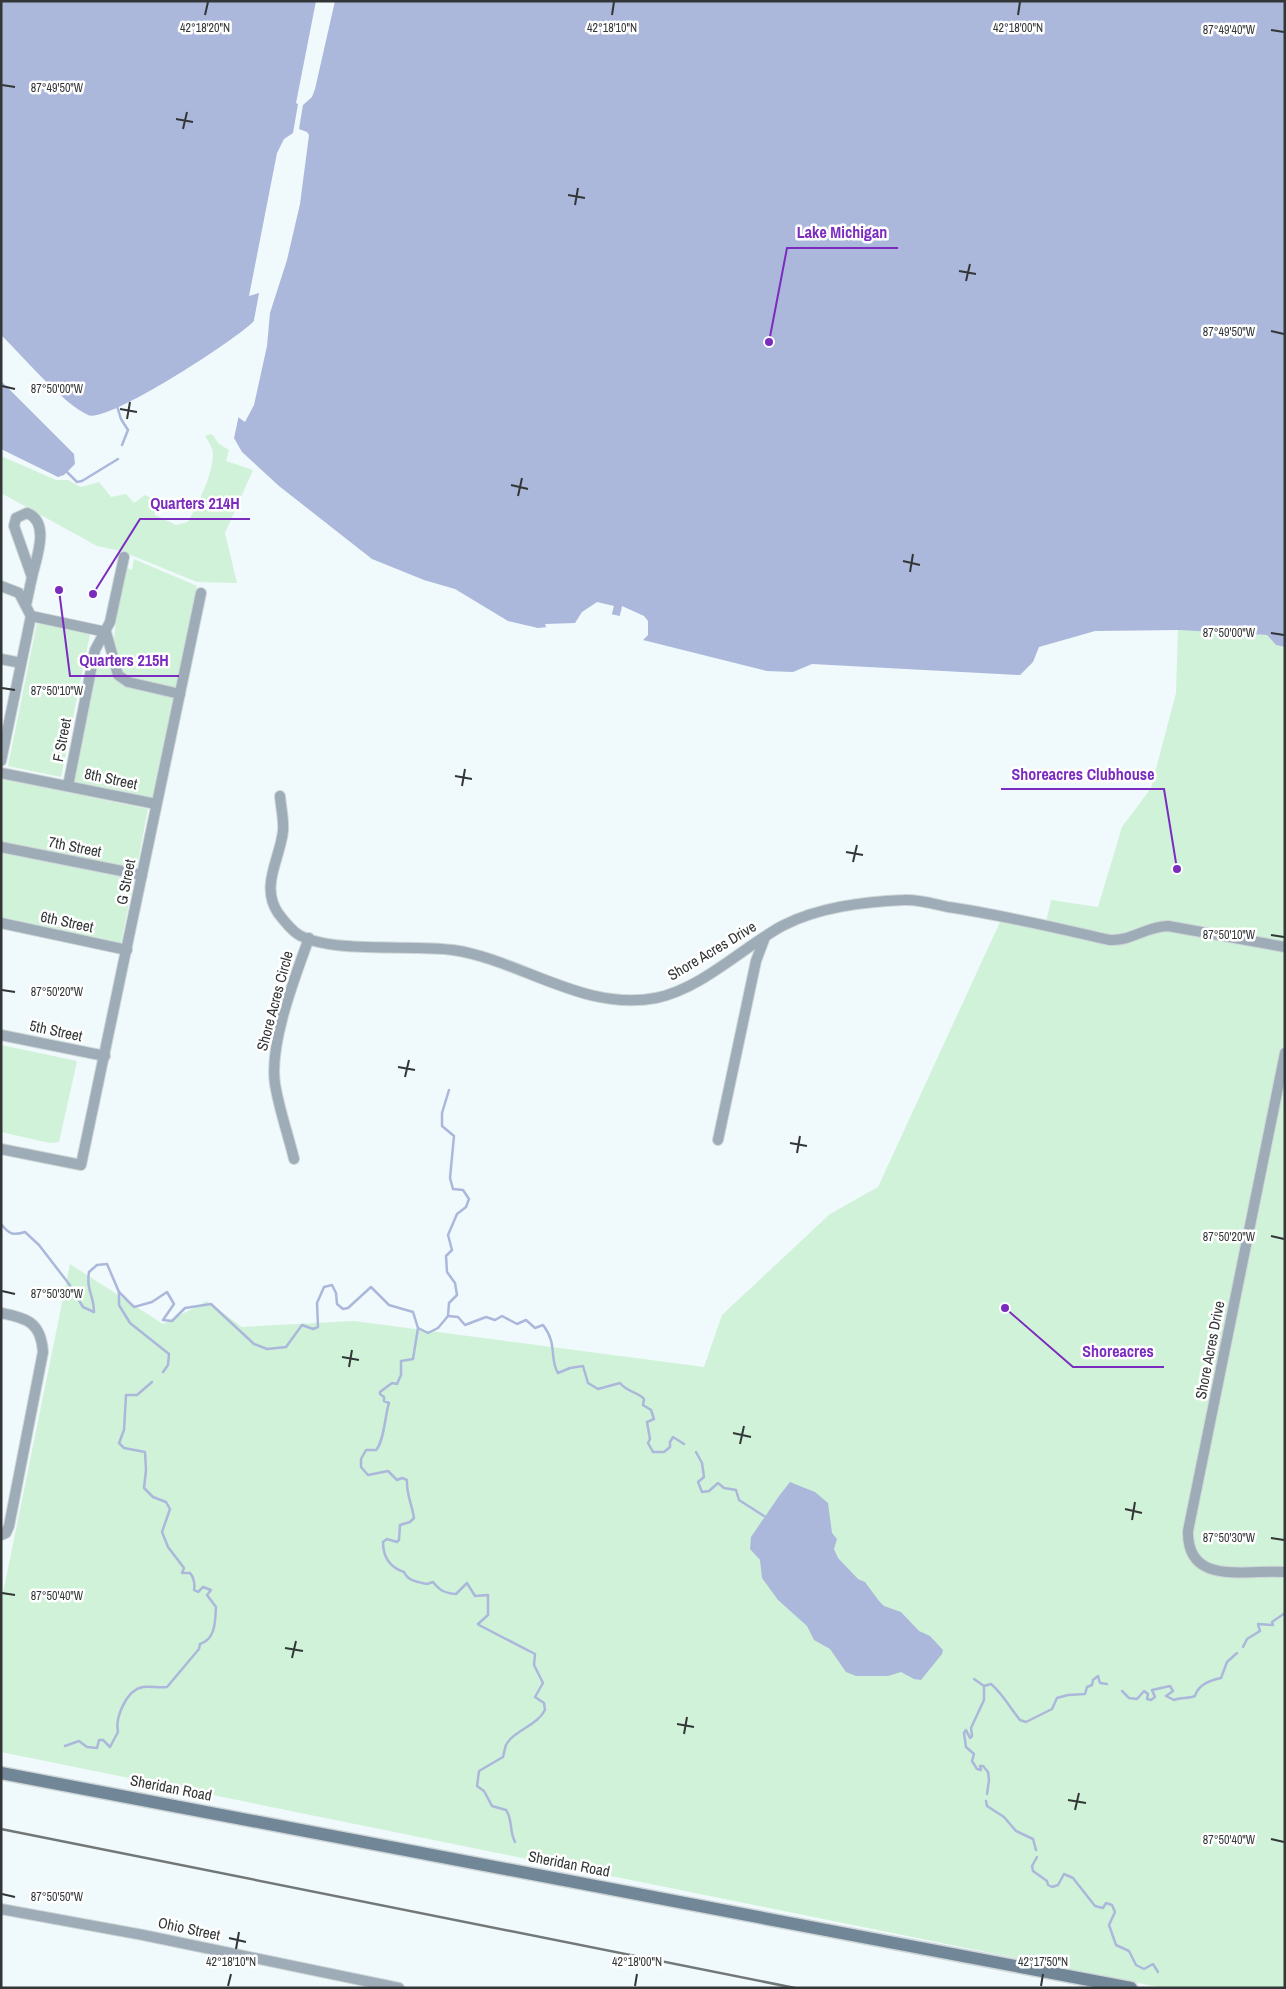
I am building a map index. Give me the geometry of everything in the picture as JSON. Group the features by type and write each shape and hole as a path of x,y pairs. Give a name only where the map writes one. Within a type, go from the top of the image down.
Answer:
{"main road":[{"name":"Sheridan Road","path":"1,1773 1131,1988"}],"street":[{"path":"26,605 32,578 41,530 36,518 27,513 21,514 14,520 14,526 32,578"},
{"name":"F Street","path":"68,786 95,650 110,622 124,557"},
{"path":"6,587 32,578"},
{"path":"1,761 31,616 19,593 6,587"},
{"name":"G Street","path":"1,1150 81,1166 200,593"},
{"path":"31,616 106,632 118,675 128,682 180,694"},
{"path":"1,659 21,662"},
{"name":"8th Street","path":"1,772 156,804"},
{"name":"Shore Acres Drive","path":"280,796 283,828 273,868 272,896 276,910 299,935 345,945 448,949 469,952 580,992 623,1000 656,998 682,989 765,937 810,914 857,904 905,900 972,911 1110,940 1122,940 1154,926 1168,926 1285,947"},
{"name":"7th Street","path":"1,847 142,875"},
{"name":"6th Street","path":"1,923 127,950"},
{"path":"718,1140 756,961 765,937"},
{"name":"Shore Acres Circle","path":"294,1159 275,1084 274,1064 290,994 309,938"},
{"name":"5th Street","path":"1,1034 105,1056"},
{"name":"Shore Acres Drive","path":"1285,1053 1188,1531 1188,1543 1197,1562 1205,1568 1218,1572 1285,1572"},
{"path":"1,1313 30,1321 41,1335 43,1352 41,1371 9,1526 6,1533 1,1535"},
{"name":"Ohio Street","path":"1,1909 142,1934 399,1988"}],"green space":[{"path":"212,434 219,444 229,450 226,461 253,470 225,533 237,583 197,582 121,551 97,546 1,493 1,456 56,480 68,480 81,487 99,482 111,497 126,494 134,503 145,495 153,499 155,515 176,525 188,522 204,489 210,471 213,452 205,436"},
{"path":"134,559 197,586 176,689 132,681 119,671 115,658 115,627 127,568 132,570"},
{"path":"37,623 90,634 61,777 8,766"},
{"path":"1178,630 1267,635 1276,645 1285,647 1285,1988 1163,1988 1,1752 1,1603 70,1264 163,1324 207,1301 242,1327 354,1321 704,1367 722,1315 830,1214 878,1187 1000,922 1044,931 1051,900 1098,907 1122,827 1151,788 1176,693"},
{"path":"100,655 108,657 112,676 123,686 175,697 154,800 74,784"},
{"path":"2,779 148,809 136,871 1,842"},
{"path":"1,853 134,879 121,943 1,919"},
{"path":"1,1045 77,1061 59,1142 50,1143 1,1132"}],"water":[{"path":"1,1 1285,1 1285,647 1276,645 1267,635 1178,630 1095,631 1039,647 1033,662 1020,675 812,664 793,672 767,671 643,640 646,622 621,611 620,616 611,614 613,609 593,609 576,624 538,628 508,621 455,589 424,580 372,559 279,486 242,452 234,438 284,201 279,200 254,321 224,345 172,378 120,407 100,414 88,415 78,409 55,390 1,335"},
{"path":"1,381 74,454 75,464 64,475 58,477 1,449"},
{"path":"790,1482 815,1492 828,1503 832,1533 837,1539 834,1549 838,1558 858,1579 865,1582 884,1606 901,1612 919,1631 930,1636 943,1650 942,1654 921,1680 914,1679 901,1672 888,1676 856,1676 846,1672 830,1649 814,1640 807,1626 778,1600 762,1578 760,1560 750,1549 751,1537"}],"pier":[{"path":"316,1 335,1 315,89 312,97 303,105 299,129 307,132 309,135 300,204 287,260 270,313 267,346 254,405 245,422 238,417 233,442 231,439 256,322 253,326 259,293 249,296 277,153 284,139 293,133 298,104 296,103"},
{"path":"597,602 614,606 611,617 610,611 594,611 577,627 547,630 545,624 575,623 582,612"},
{"path":"622,606 644,616 648,621 648,635 643,640 641,640 643,623 623,613 622,617 620,616"}],"waterway":[{"path":"117,406 121,419 128,430 122,445"},
{"path":"67,472 77,482 82,481 118,459"},
{"path":"448,1316 449,1303 457,1295 455,1283 447,1272 446,1256 452,1250 448,1235 457,1214 466,1207 469,1199 463,1190 453,1189 450,1178 454,1136 442,1126 442,1113 449,1090"},
{"path":"1,1224 12,1233 25,1232 39,1245 69,1284 83,1307 94,1312 89,1288 89,1272 97,1265 107,1264 119,1292 119,1305 130,1323 169,1354 168,1365 163,1372"},
{"path":"119,1292 134,1307 152,1302 167,1292 174,1304 163,1320 172,1321 185,1308 211,1304 254,1344 267,1349 286,1347 302,1325 313,1329 318,1327 317,1303 324,1287 332,1285 336,1293 337,1304 343,1309 348,1308 371,1287 389,1305 413,1312 418,1328 413,1359 401,1361 401,1375 397,1384 392,1383 380,1392 384,1397 384,1401 389,1403 383,1435 376,1450 366,1450 361,1459 361,1467 368,1475 388,1471 397,1480 402,1478 407,1480 407,1490 414,1518 410,1522 400,1525 399,1540 397,1542 387,1539 383,1542 384,1552 388,1561 416,1582 427,1584 433,1582 440,1589 456,1594 467,1583 475,1596 488,1595 488,1615 478,1624 535,1654 534,1665 543,1683 535,1697 544,1703 545,1710 537,1720 514,1735 506,1745 503,1757 479,1771 477,1786 484,1791 492,1806 506,1810 510,1818 515,1842"},
{"path":"418,1328 428,1333 438,1328 448,1316 458,1317 465,1325 486,1317 495,1320 502,1316 517,1324 526,1320 535,1328 543,1325 548,1332 555,1368 558,1373 570,1368 583,1366 588,1383 598,1389 620,1383 626,1389 641,1396 644,1399 643,1405 651,1410 654,1419 647,1422 650,1439 648,1443 653,1452 664,1452 670,1447 673,1437 684,1444"},
{"path":"65,1746 79,1741 87,1747 97,1748 99,1740 103,1740 110,1747 118,1732 120,1712 132,1693 143,1687 167,1687 199,1649 200,1644 209,1638 214,1629 216,1607 207,1595 211,1590 203,1587 198,1592 194,1590 194,1581 190,1573 182,1573 184,1568 168,1547 162,1532 170,1509 166,1502 153,1497 144,1488 145,1452 124,1448 119,1443 124,1430 126,1395 137,1395 152,1382"},
{"path":"696,1452 702,1463 704,1477 698,1482 702,1492 709,1491 718,1483 724,1488 736,1490 739,1500 764,1516"},
{"path":"1243,1647 1247,1639 1260,1631 1258,1624 1273,1625 1272,1622 1285,1613"},
{"path":"1122,1691 1129,1698 1137,1699 1144,1691 1148,1694 1147,1699 1151,1700 1155,1697 1152,1690 1170,1686 1173,1691 1166,1696 1174,1700 1192,1697 1205,1684 1221,1678 1227,1662 1237,1653"},
{"path":"984,1686 991,1684 1020,1720 1026,1722 1052,1709 1057,1698 1085,1694 1087,1687 1092,1685 1093,1680 1098,1676 1100,1683 1107,1684"},
{"path":"974,1679 984,1686"},
{"path":"984,1686 984,1700 971,1728 972,1736 970,1738 966,1730 964,1733 966,1747 974,1754 972,1761 977,1769 981,1770 980,1766 983,1766 988,1772 987,1794"},
{"path":"986,1801 987,1806 1004,1817 1016,1831 1033,1839 1036,1850"},
{"path":"1037,1857 1032,1866 1033,1871 1047,1881 1048,1885 1052,1887 1058,1885 1064,1874 1073,1878 1095,1906 1103,1908 1106,1903 1112,1905 1115,1912 1109,1925 1116,1945 1129,1951 1136,1965 1144,1969 1153,1964 1158,1972"}],"railway":[{"path":"1,1829 795,1988"}],"place":[{"name":"Lake Michigan","path":"769,342"},
{"name":"Quarters 215H","path":"59,590"},
{"name":"Quarters 214H","path":"93,594"},
{"name":"Shoreacres Clubhouse","path":"1177,869"},
{"name":"Shoreacres","path":"1005,1308"}]}
